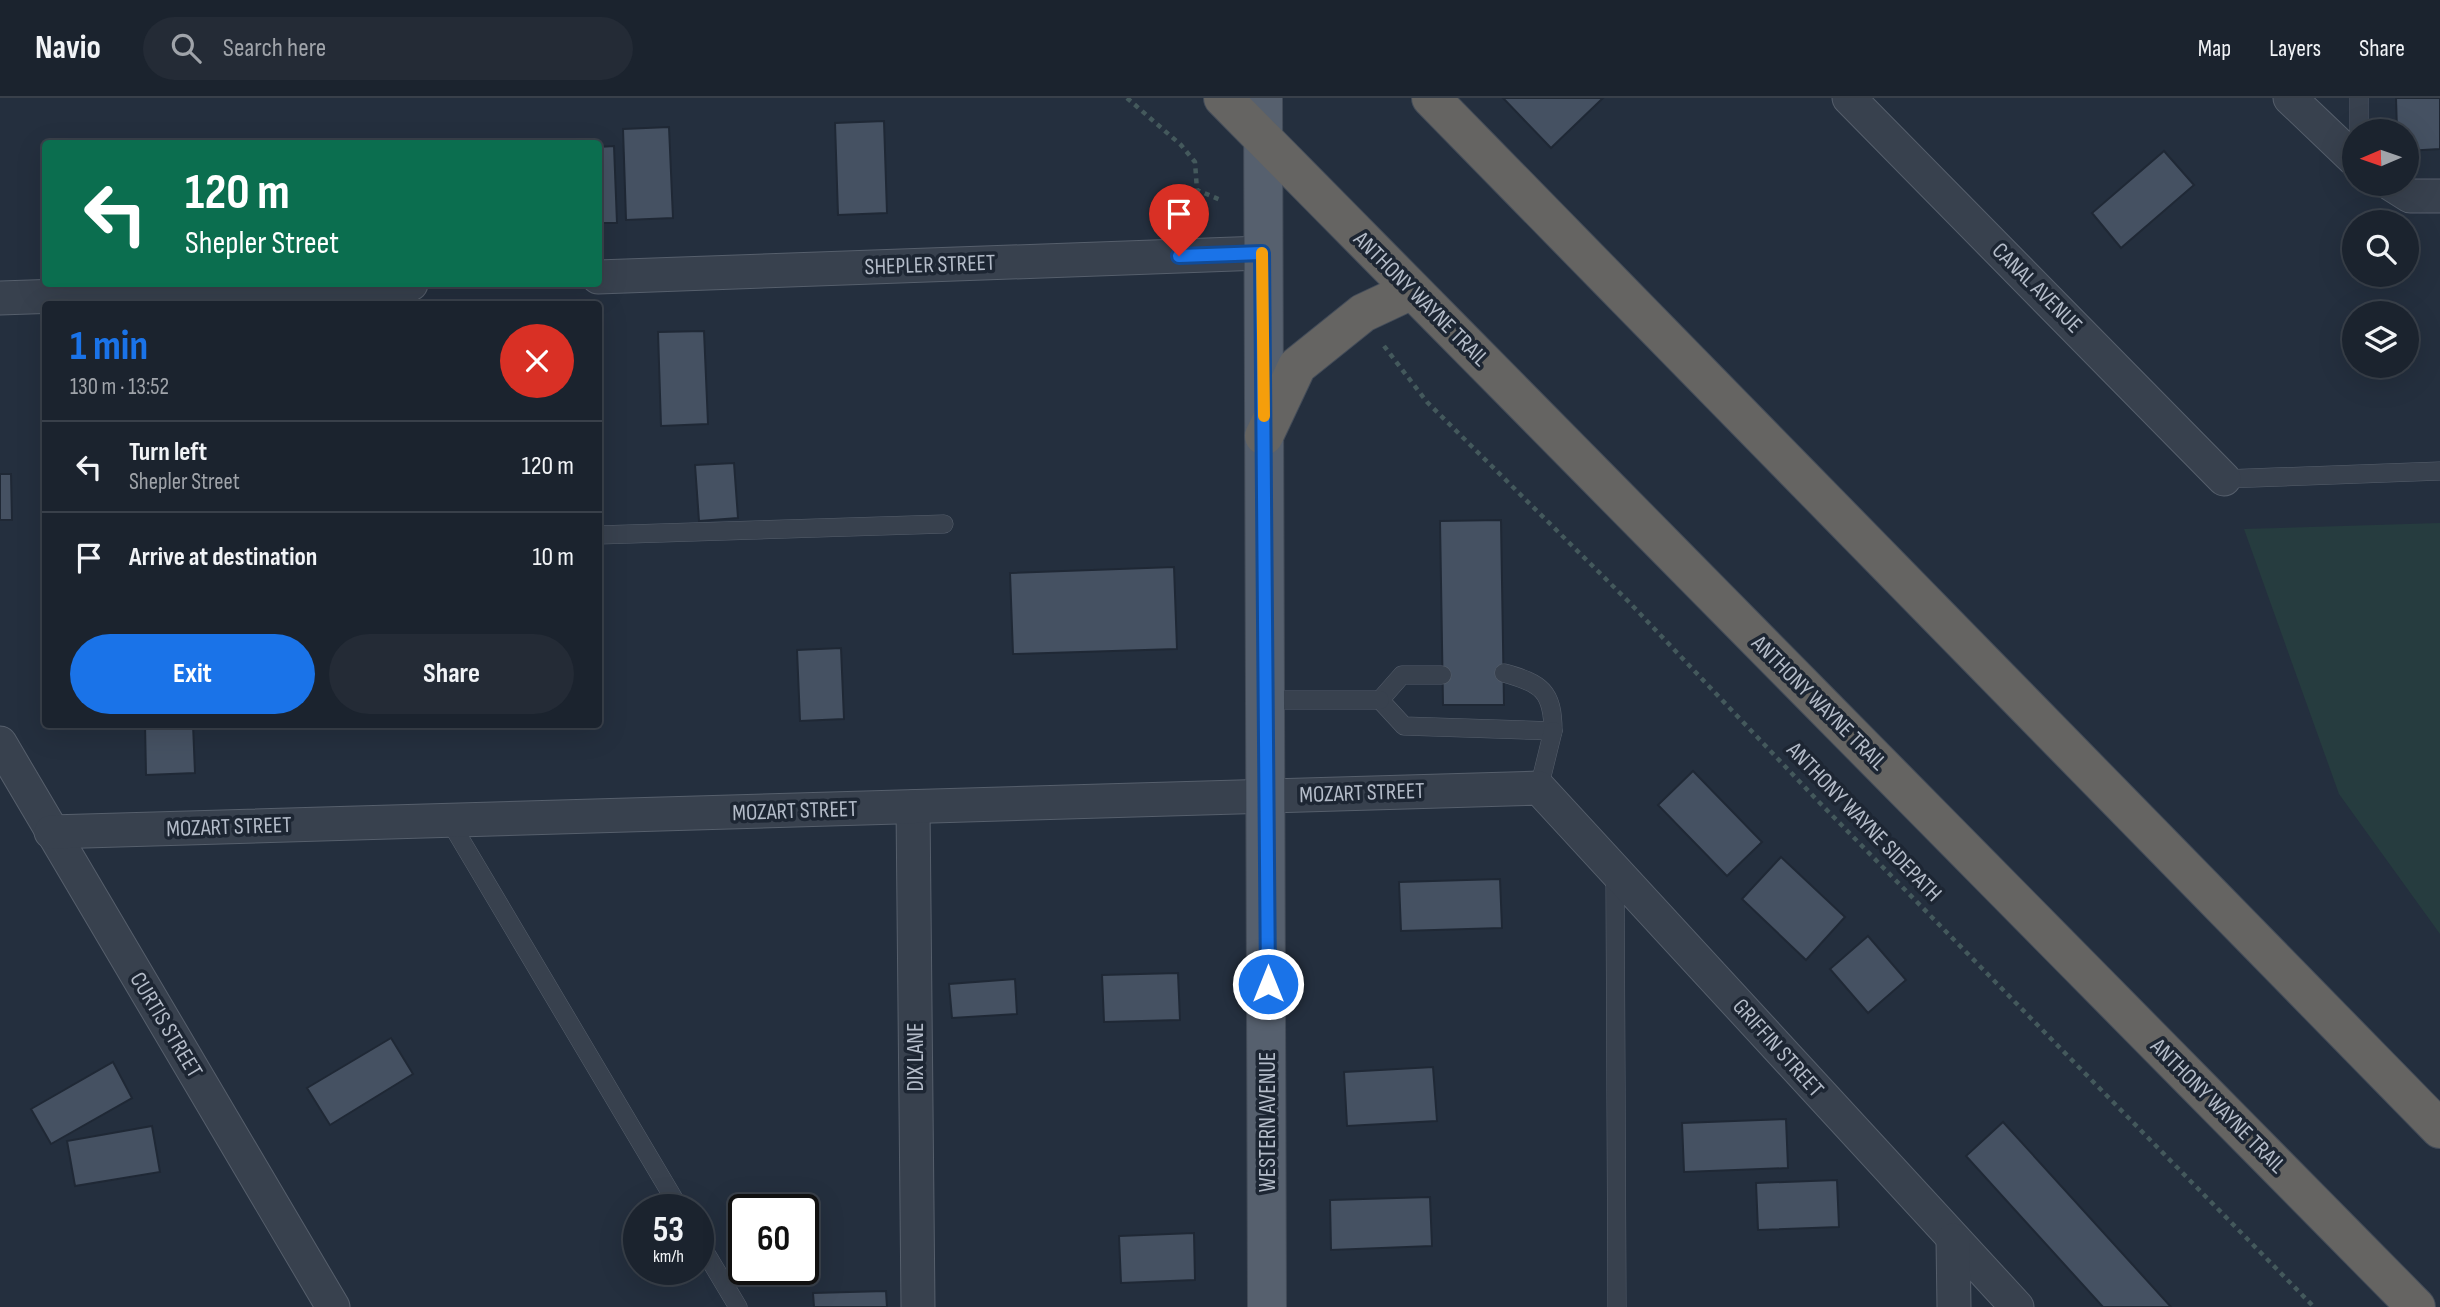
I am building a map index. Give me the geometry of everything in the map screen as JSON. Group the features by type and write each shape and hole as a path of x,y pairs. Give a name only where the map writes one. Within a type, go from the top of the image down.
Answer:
{"highway":[{"name":"ANTHONY WAYNE TRAIL","path":"1223,98 2416,1307"},
{"path":"1431,98 2440,1129"},
{"path":"1264,436 1297,366 1363,313 1412,290"}],"main road":[{"name":"WESTERN AVENUE","path":"1263,98 1268,796 1268,1307"}],"street":[{"name":"CANAL AVENUE","path":"1849,98 2224,479"},
{"path":"2290,98 2342,148"},
{"path":"2419,196 2440,196"},
{"name":"SHEPLER STREET","path":"602,277 1262,236"},
{"path":"0,298 71,300 347,287"},
{"name":"CURTIS STREET","path":"0,743 333,1307"},
{"name":"MOZART STREET","path":"51,832 1539,788"},
{"name":"GRIFFIN STREET","path":"1539,788 2017,1307"},
{"name":"DIX LANE","path":"913,807 918,1307"},
{"path":"1953,1240 1954,1307"}],"lane":[{"path":"2359,98 2359,119"},
{"path":"2224,479 2440,471"},
{"path":"602,536 944,524"},
{"path":"1503,673 1532,681 1547,695 1553,709 1553,732 1539,788"},
{"path":"1267,699 1380,699 1402,675 1442,675"},
{"path":"1380,699 1404,726 1553,732"},
{"path":"449,820 671,1194"},
{"path":"1615,869 1617,1307"},
{"path":"714,1267 738,1307"}],"path":[{"path":"1127,98 1181,145 1195,162 1197,190 1207,194 1262,236"},
{"name":"ANTHONY WAYNE SIDEPATH","path":"1363,313 1392,358 1427,402 1628,601 1816,799 2314,1307"}],"green space":[{"path":"2440,523 2440,934 2339,794 2244,529"}],"building":[{"path":"1503,98 1603,98 1551,148"},
{"path":"2396,98 2440,98 2440,149 2419,150 2419,119 2397,119"},
{"path":"884,121 887,213 838,215 835,123"},
{"path":"669,127 673,218 626,220 623,129"},
{"path":"614,146 617,223 602,223 602,147"},
{"path":"2164,151 2194,185 2121,248 2092,213"},
{"path":"704,331 708,424 661,426 658,332"},
{"path":"734,463 738,518 699,521 695,465"},
{"path":"0,474 11,474 12,520 0,520"},
{"path":"1501,520 1504,705 1443,705 1440,521"},
{"path":"1174,567 1177,649 1013,654 1010,573"},
{"path":"841,648 844,719 800,721 797,650"},
{"path":"145,728 193,728 195,773 146,775"},
{"path":"1693,771 1762,842 1727,876 1658,805"},
{"path":"1781,857 1845,917 1806,960 1742,899"},
{"path":"1500,879 1502,928 1401,931 1399,882"},
{"path":"1868,936 1906,980 1868,1013 1830,969"},
{"path":"1178,973 1180,1020 1104,1022 1102,975"},
{"path":"1015,979 1017,1014 952,1018 949,984"},
{"path":"391,1038 413,1074 330,1125 307,1088"},
{"path":"113,1062 132,1098 51,1144 31,1109"},
{"path":"1433,1067 1437,1121 1347,1126 1344,1072"},
{"path":"1786,1119 1788,1168 1684,1172 1682,1123"},
{"path":"2003,1122 2171,1307 2103,1307 1966,1156"},
{"path":"152,1126 160,1172 75,1186 67,1141"},
{"path":"1837,1180 1839,1227 1758,1230 1756,1183"},
{"path":"1430,1197 1432,1246 1331,1250 1330,1200"},
{"path":"1194,1233 1195,1280 1121,1283 1119,1236"},
{"path":"886,1291 887,1307 814,1307 813,1293"}],"slow traffic":[{"path":"1262,253 1264,416"}],"route":[{"path":"1179,256 1262,253 1268,984"}]}
